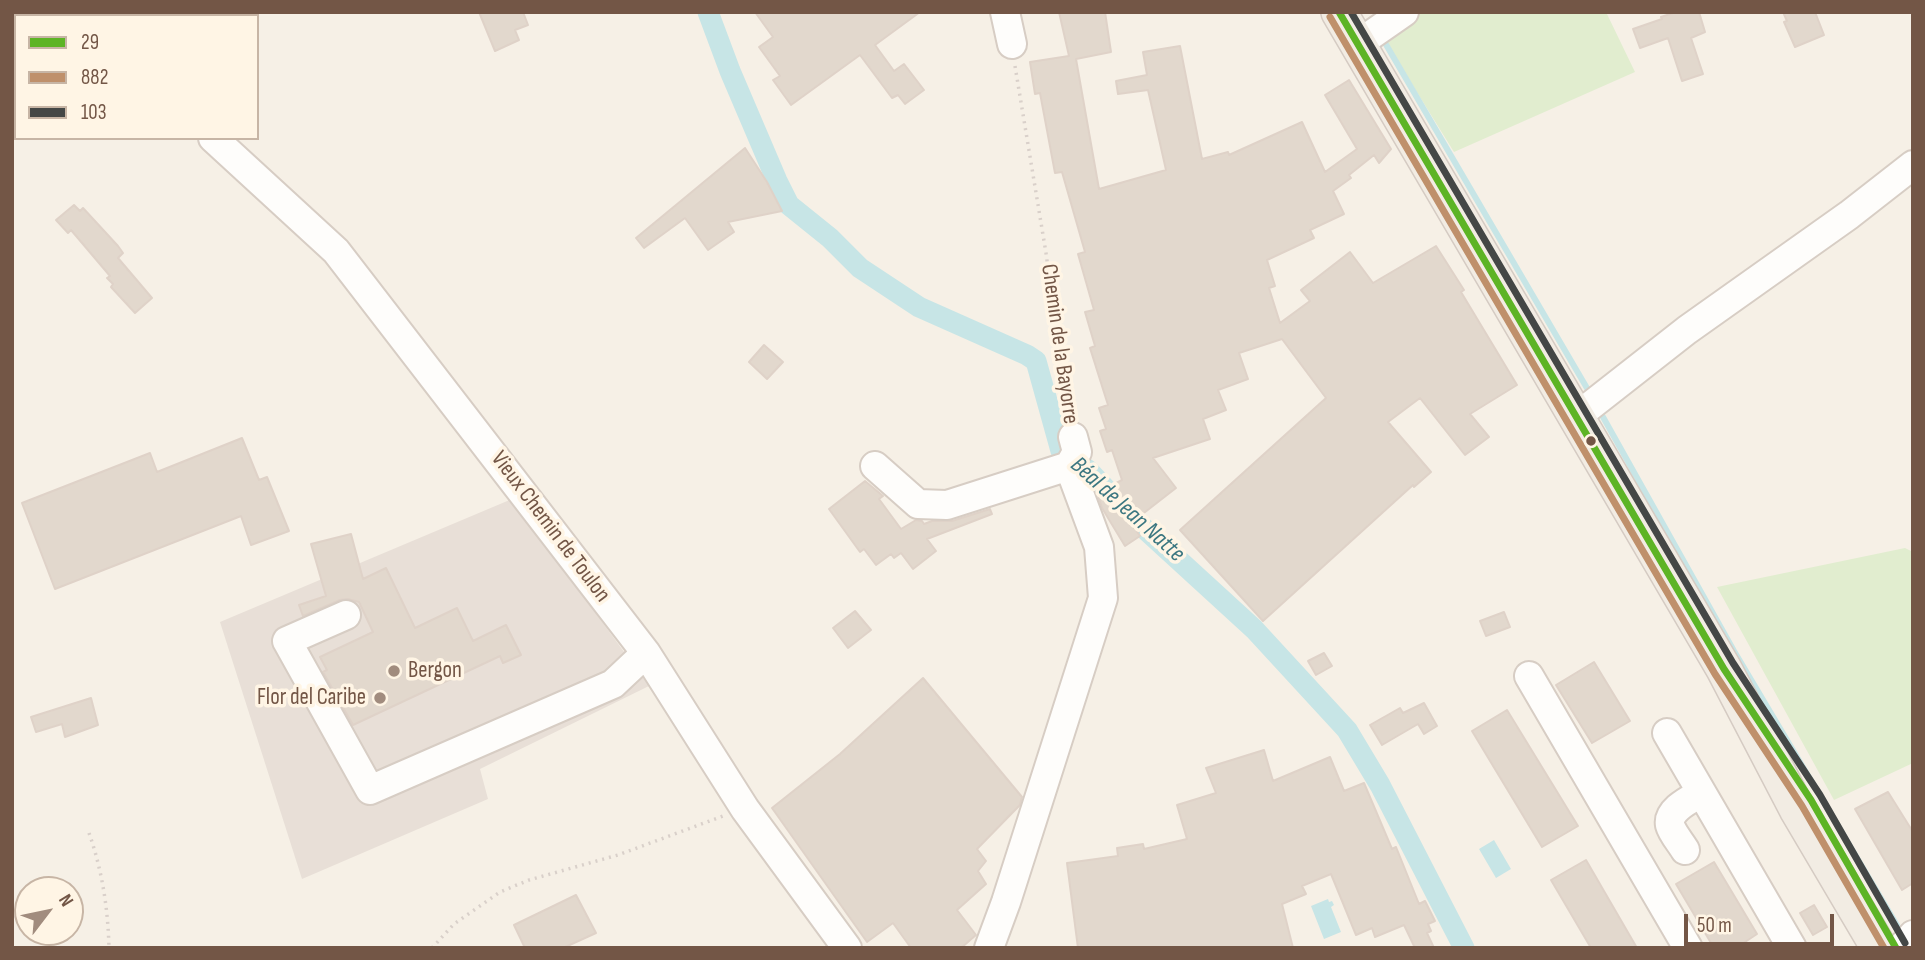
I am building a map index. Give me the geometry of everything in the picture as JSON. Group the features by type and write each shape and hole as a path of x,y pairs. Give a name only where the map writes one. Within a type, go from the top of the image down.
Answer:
{"main road":[{"path":"1339,12 1724,668 1811,800 1896,948"},
{"path":"1724,668 1797,809 1878,948"}],"street":[{"path":"1005,12 1012,44"},
{"path":"1358,44 1404,12"},
{"name":"Vieux Chemin de Toulon","path":"215,140 336,251 646,653 745,809 847,948"},
{"path":"1576,417 1687,330 1849,215 1913,165"},
{"path":"875,467 918,504 947,505 1073,455 1099,547 1103,598 989,948"},
{"path":"346,615 287,640 370,790 613,684 646,653"},
{"path":"1529,677 1688,948"},
{"path":"1667,733 1792,948"},
{"path":"1685,850 1670,825 1671,816 1701,793"},
{"path":"1902,948 1913,935"}],"path":[{"name":"Chemin de la Bayorre","path":"1012,44 1046,253 1073,455"},
{"path":"432,948 454,924 499,892 529,880 618,855 745,809"},
{"path":"89,833 103,885 109,948"}],"shaded area":[{"path":"512,499 649,686 480,769 488,799 302,879 220,622"}],"green space":[{"path":"1419,12 1606,12 1635,72 1454,152 1384,39"},
{"path":"1905,548 1913,552 1913,763 1834,800 1717,587"}],"water":[{"path":"1494,840 1511,869 1496,878 1479,849"},
{"path":"1328,899 1334,905 1331,907 1341,932 1324,939 1311,906"}],"building":[{"path":"479,12 523,12 528,25 515,30 519,40 495,51"},
{"path":"755,12 920,12 875,45 894,71 904,64 924,90 905,104 898,95 892,98 860,55 791,105 773,80 780,76 759,47 773,37"},
{"path":"1059,12 1105,12 1111,52 1076,59 1099,189 1166,170 1148,90 1118,94 1116,81 1147,75 1143,52 1180,46 1202,159 1228,152 1229,155 1302,122 1325,172 1357,149 1325,95 1349,80 1391,149 1379,163 1374,155 1349,175 1351,178 1333,191 1344,214 1310,230 1314,238 1267,260 1275,286 1269,288 1280,323 1310,301 1301,290 1350,252 1373,283 1436,246 1517,385 1470,414 1489,437 1465,455 1420,398 1388,422 1431,472 1414,487 1413,485 1263,621 1180,530 1326,398 1282,339 1239,353 1248,379 1218,390 1226,410 1203,419 1210,439 1153,458 1176,488 1131,523 1140,536 1125,546 1102,508 1097,493 1122,480 1112,450 1107,452 1100,431 1106,429 1099,408 1108,405 1090,348 1095,346 1085,312 1094,310 1078,254 1085,252 1062,172 1055,173 1040,93 1035,94 1030,62 1069,56"},
{"path":"1676,12 1699,12 1705,32 1691,38 1703,74 1682,81 1668,38 1640,48 1633,29"},
{"path":"1783,12 1815,12 1824,35 1795,47 1784,22 1787,21"},
{"path":"745,148 782,211 728,222 734,232 708,250 685,218 644,248 636,238"},
{"path":"74,205 80,211 83,208 118,246 123,253 118,258 152,298 135,313 111,287 113,284 107,278 110,276 71,230 68,233 56,220"},
{"path":"764,345 783,362 767,379 749,362"},
{"path":"242,438 259,480 267,477 289,531 251,545 241,516 55,589 22,503 150,453 157,472"},
{"path":"865,481 883,496 879,499 901,529 916,520 924,524 932,521 952,521 990,509 992,514 927,539 936,551 913,569 901,553 894,558 891,554 876,565 864,549 860,552 829,509"},
{"path":"351,534 363,579 386,568 415,628 457,608 473,641 506,625 521,655 503,663 500,656 353,725 323,672 327,670 320,657 373,632 359,602 340,600 303,616 299,605 326,596 311,544"},
{"path":"855,611 871,630 848,648 833,628"},
{"path":"1504,612 1510,627 1486,636 1480,621"},
{"path":"1324,653 1332,666 1316,675 1308,661"},
{"path":"1594,662 1630,721 1592,743 1556,685"},
{"path":"923,678 1022,797 1020,805 977,849 986,861 978,871 986,884 957,910 976,935 961,948 911,948 893,923 867,942 772,808 840,754"},
{"path":"91,698 98,725 65,737 62,724 36,732 31,717"},
{"path":"1424,703 1437,726 1424,734 1418,724 1382,745 1370,725 1400,708 1403,713"},
{"path":"1507,710 1578,826 1542,847 1472,731"},
{"path":"1264,750 1273,781 1330,757 1344,791 1364,783 1392,849 1396,847 1419,904 1425,901 1435,921 1428,924 1431,931 1427,933 1434,948 1415,948 1404,925 1375,937 1372,928 1356,935 1331,874 1302,886 1306,894 1282,904 1293,948 1078,948 1067,863 1118,856 1117,848 1143,844 1144,849 1187,839 1177,805 1216,793 1206,768"},
{"path":"1888,792 1913,832 1913,883 1902,890 1855,809"},
{"path":"1586,860 1637,948 1591,948 1551,880"},
{"path":"1714,862 1757,934 1736,948 1714,948 1676,884"},
{"path":"576,895 596,933 563,948 525,948 514,925"},
{"path":"1814,905 1827,927 1813,935 1800,913"}],"waterway":[{"name":"Béal de Jean Natte","path":"708,12 730,71 789,205 830,238 860,268 919,307 1036,361 1061,451 1088,470 1136,521 1254,629 1347,730 1380,785 1464,948"},
{"path":"1381,36 1591,395"},
{"path":"1603,417 1734,651 1898,927"}],"transit line":[{"name":"29","path":"1339,12 1724,669 1811,800 1896,948"},
{"name":"103","path":"1351,12 1733,663 1820,795 1905,943"},
{"name":"882","path":"1330,17 1715,674 1802,806 1884,948"}],"place":[{"name":"Bergon","path":"394,671"},
{"name":"Flor del Caribe","path":"380,698"}]}
